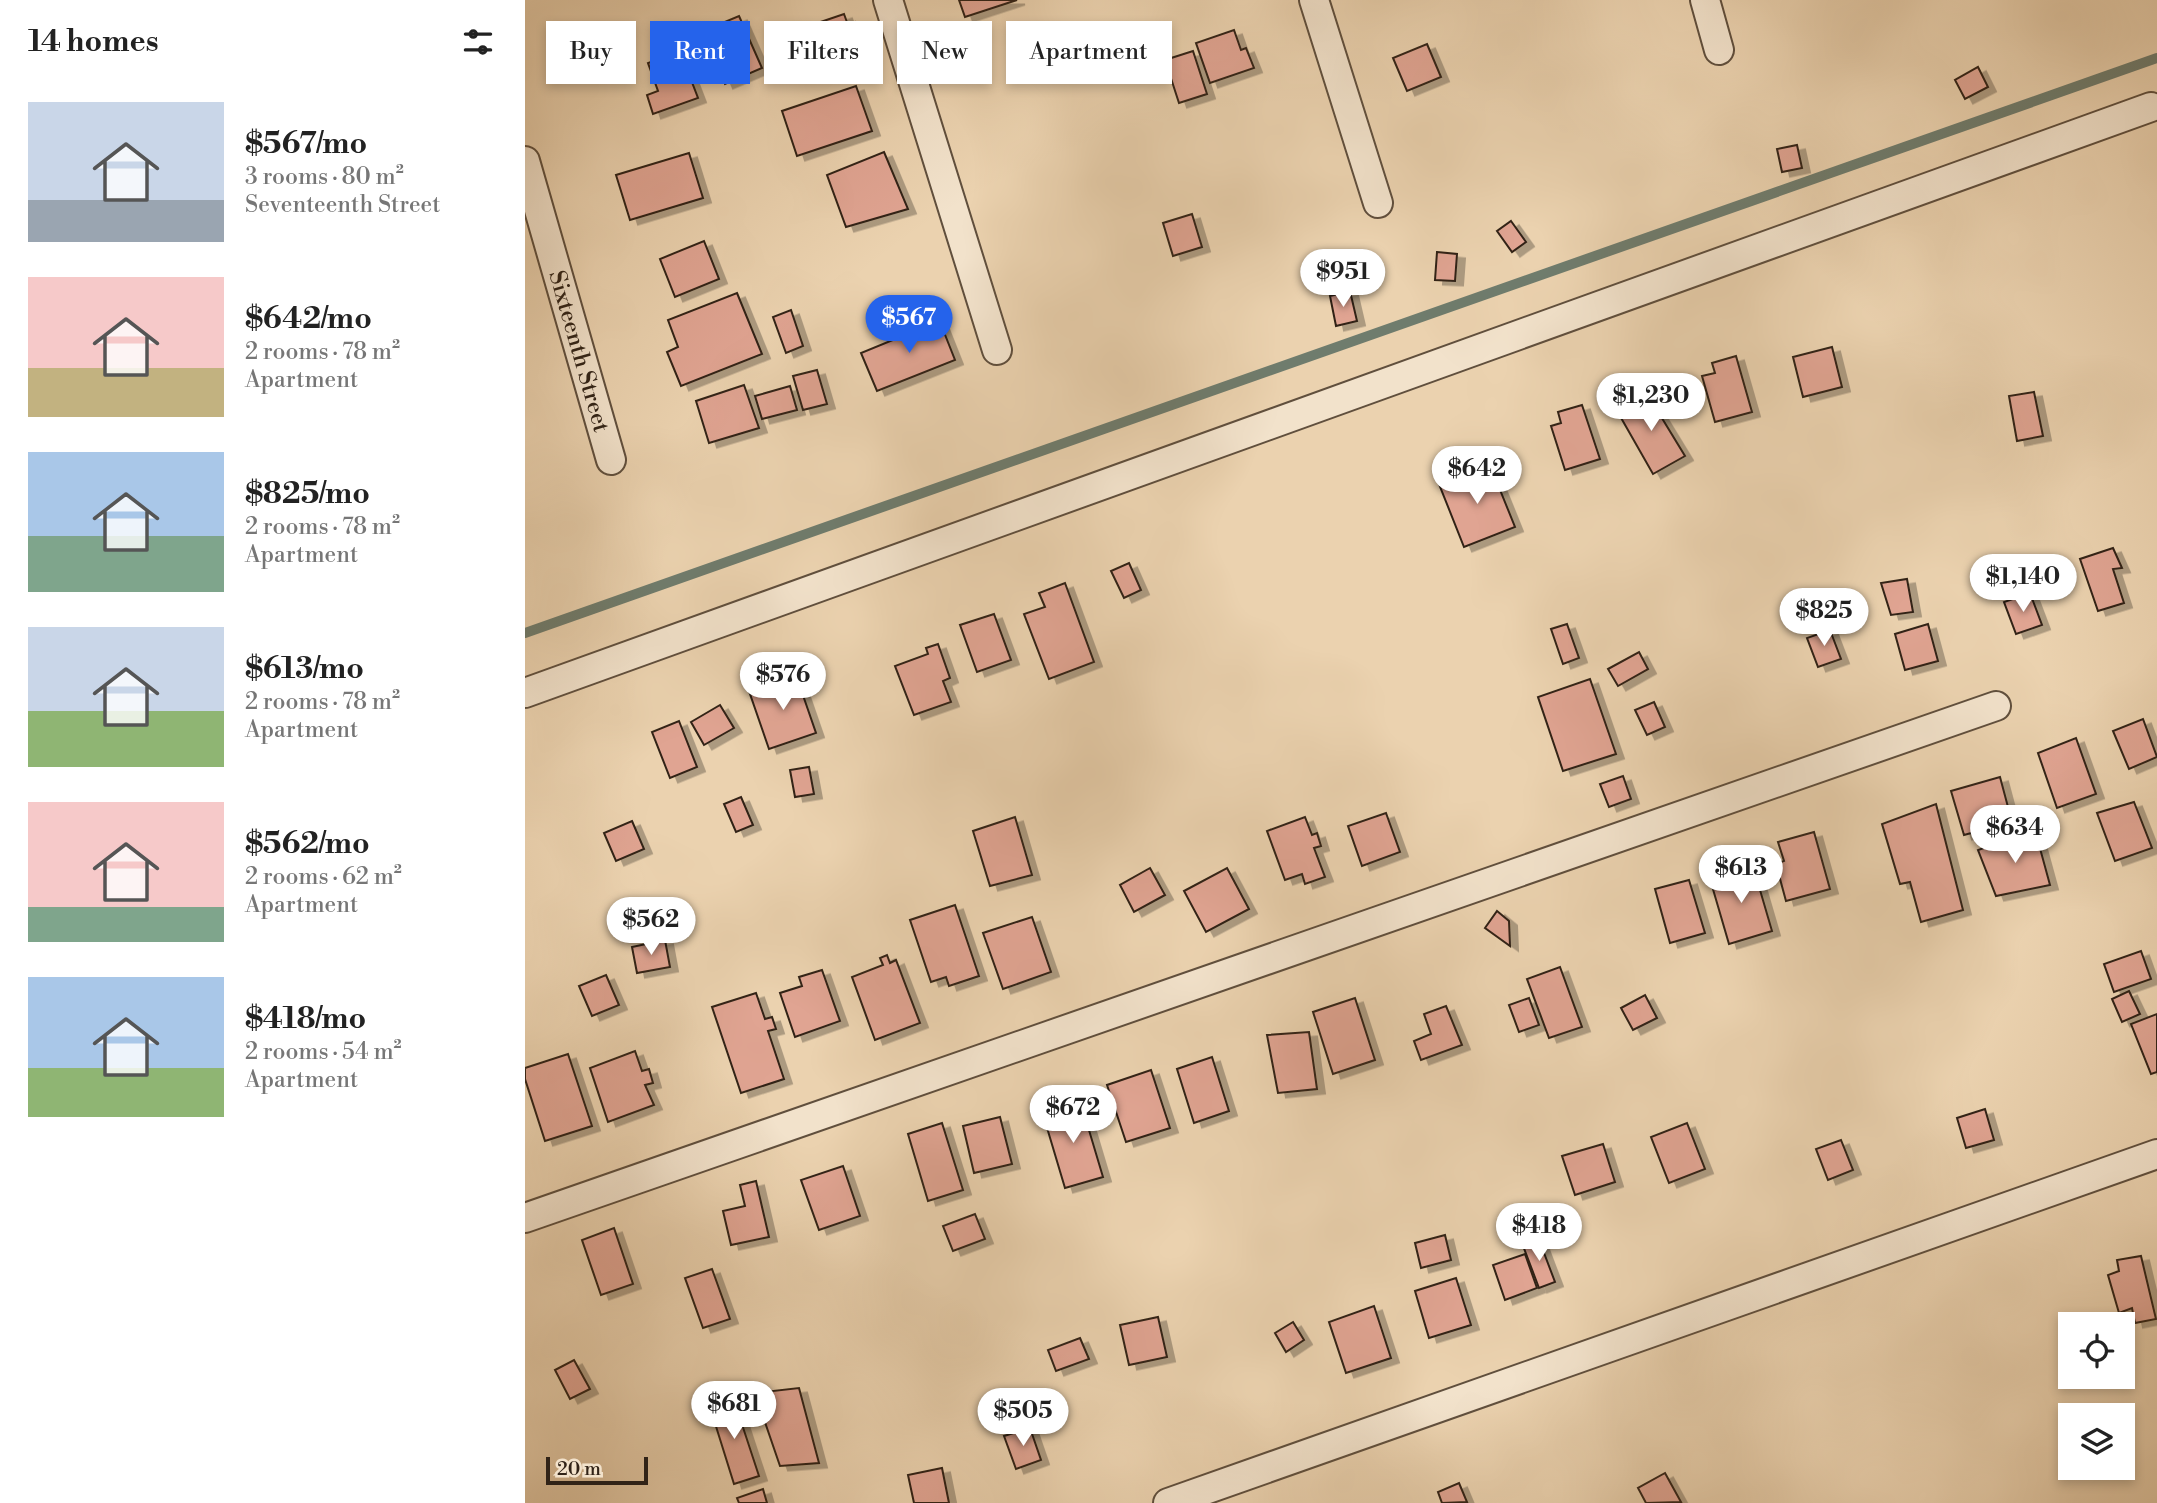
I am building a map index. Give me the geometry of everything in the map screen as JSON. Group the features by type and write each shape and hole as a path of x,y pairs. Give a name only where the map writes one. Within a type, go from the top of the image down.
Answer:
{"street":[{"path":"888,0 997,350"},
{"path":"1314,0 1378,203"},
{"path":"1705,0 1719,50"},
{"path":"525,693 2151,107"},
{"name":"Sixteenth Street","path":"525,162 611,460"},
{"path":"525,1218 1996,706"},
{"path":"1168,1503 2157,1154"}],"building":[{"path":"959,0 1017,0 965,17"},
{"path":"844,14 847,21 824,21"},
{"path":"739,16 741,21 727,21"},
{"path":"1234,30 1241,50 1246,48 1254,68 1210,83 1196,43"},
{"path":"750,41 762,68 750,73"},
{"path":"1427,44 1441,77 1407,91 1393,58"},
{"path":"1193,51 1207,94 1179,103 1172,82 1172,58"},
{"path":"1978,67 1988,87 1965,99 1955,80"},
{"path":"656,84 693,84 698,98 653,114 647,95 658,91"},
{"path":"856,86 872,131 797,156 782,111"},
{"path":"1797,145 1802,168 1782,172 1777,149"},
{"path":"884,152 908,209 846,227 827,175"},
{"path":"689,153 703,198 630,220 616,175"},
{"path":"1192,214 1202,247 1173,256 1163,223"},
{"path":"1511,221 1526,242 1512,252 1497,231"},
{"path":"704,241 719,279 675,297 660,259"},
{"path":"1437,252 1457,254 1455,281 1435,280"},
{"path":"1350,291 1357,321 1336,326 1330,296"},
{"path":"737,293 762,354 681,386 667,352 678,347 668,320"},
{"path":"791,310 803,346 786,353 773,317"},
{"path":"936,312 955,360 877,391 861,353 927,326 923,318"},
{"path":"1832,347 1842,387 1803,397 1793,357"},
{"path":"1736,356 1752,412 1715,422 1702,376 1715,373 1712,363"},
{"path":"817,370 827,404 803,410 793,376"},
{"path":"744,385 759,428 709,443 696,401"},
{"path":"790,386 797,410 762,419 755,396"},
{"path":"1646,392 1685,456 1653,474 1620,416 1623,414 1619,407"},
{"path":"2034,392 2043,436 2017,441 2009,396"},
{"path":"1582,405 1600,459 1565,470 1551,426 1561,423 1558,412"},
{"path":"1490,465 1515,527 1464,547 1439,484"},
{"path":"2113,548 2122,568 2113,569 2124,603 2098,611 2080,559"},
{"path":"1129,563 1141,590 1124,598 1111,571"},
{"path":"1907,579 1913,612 1891,615 1881,583"},
{"path":"1065,583 1094,662 1049,679 1024,614 1045,607 1039,593"},
{"path":"2030,593 2042,625 2016,634 2004,602"},
{"path":"994,614 1011,660 977,672 960,625"},
{"path":"1567,624 1579,658 1563,664 1551,629"},
{"path":"1928,624 1938,661 1905,670 1895,634"},
{"path":"1830,630 1841,659 1818,667 1807,638"},
{"path":"938,644 950,678 943,681 951,702 914,715 895,666 928,654 926,648"},
{"path":"1639,652 1648,669 1618,686 1608,669"},
{"path":"796,675 816,733 769,749 749,691"},
{"path":"1590,679 1616,754 1563,771 1538,697"},
{"path":"1654,702 1665,727 1647,735 1635,710"},
{"path":"720,705 734,728 704,745 691,722"},
{"path":"2143,719 2157,757 2129,769 2113,731"},
{"path":"679,721 697,767 670,778 652,732"},
{"path":"2076,738 2096,794 2057,808 2038,753"},
{"path":"809,767 814,794 795,797 790,770"},
{"path":"1623,776 1631,799 1609,807 1600,784"},
{"path":"2000,777 2012,822 1964,835 1951,791"},
{"path":"741,797 753,825 736,832 724,804"},
{"path":"2134,802 2152,848 2115,861 2097,813"},
{"path":"1936,804 1963,910 1921,922 1910,882 1900,884 1882,824"},
{"path":"1386,813 1400,852 1362,866 1348,826"},
{"path":"1015,817 1032,875 990,886 973,831"},
{"path":"1305,817 1312,835 1317,833 1321,846 1314,848 1325,877 1305,884 1302,874 1285,880 1267,831"},
{"path":"632,821 644,849 616,861 604,833"},
{"path":"2035,830 2050,885 1996,896 1978,850"},
{"path":"1814,832 1830,889 1786,901 1776,864 1784,861 1778,842"},
{"path":"1753,866 1772,931 1729,944 1710,879"},
{"path":"1150,868 1165,895 1134,912 1120,885"},
{"path":"1227,868 1249,909 1206,932 1184,891"},
{"path":"1689,880 1705,933 1670,943 1655,889"},
{"path":"955,905 979,976 949,986 946,977 931,982 910,920"},
{"path":"1497,911 1509,921 1510,946 1485,928"},
{"path":"1032,917 1051,972 1003,989 983,933"},
{"path":"665,940 670,967 637,973 632,947"},
{"path":"2141,951 2151,979 2114,992 2104,964"},
{"path":"887,955 890,963 896,960 920,1023 875,1040 852,977 883,965 880,958"},
{"path":"1560,967 1582,1027 1549,1038 1527,979"},
{"path":"822,970 840,1021 795,1037 780,993 802,986 799,977"},
{"path":"606,975 619,1005 592,1016 579,986"},
{"path":"2129,991 2140,1014 2122,1022 2112,999"},
{"path":"756,993 765,1019 772,1017 776,1029 768,1031 784,1079 741,1093 712,1007"},
{"path":"1645,995 1657,1018 1633,1030 1621,1008"},
{"path":"1355,998 1375,1060 1333,1074 1313,1012"},
{"path":"1529,998 1539,1025 1519,1032 1509,1005"},
{"path":"1446,1006 1462,1045 1421,1060 1414,1041 1431,1034 1424,1014"},
{"path":"2157,1014 2157,1072 2151,1074 2131,1024"},
{"path":"1309,1032 1317,1089 1278,1093 1267,1035"},
{"path":"635,1051 642,1071 649,1069 653,1083 645,1085 654,1105 608,1122 590,1068"},
{"path":"568,1054 592,1126 545,1141 525,1079 525,1068"},
{"path":"1212,1057 1229,1111 1194,1123 1177,1069"},
{"path":"1151,1070 1170,1128 1126,1142 1107,1085"},
{"path":"1080,1100 1103,1177 1065,1188 1045,1121 1056,1118 1053,1108"},
{"path":"1985,1109 1994,1140 1966,1148 1957,1118"},
{"path":"1000,1117 1012,1164 974,1173 963,1126"},
{"path":"942,1123 963,1190 928,1201 908,1134"},
{"path":"1687,1123 1705,1169 1669,1183 1651,1137"},
{"path":"1841,1140 1853,1170 1828,1180 1816,1149"},
{"path":"1603,1144 1615,1182 1575,1195 1562,1156"},
{"path":"843,1166 860,1216 819,1230 801,1180"},
{"path":"756,1181 769,1237 731,1245 723,1211 745,1206 740,1185"},
{"path":"975,1214 985,1239 953,1251 943,1226"},
{"path":"614,1228 633,1284 601,1295 582,1240"},
{"path":"1445,1235 1451,1260 1421,1268 1415,1243"},
{"path":"1538,1237 1555,1282 1539,1288 1522,1243"},
{"path":"1525,1254 1537,1288 1505,1300 1493,1265"},
{"path":"2141,1256 2156,1319 2135,1323 2135,1312 2132,1308 2119,1312 2108,1275 2119,1271 2117,1260"},
{"path":"712,1269 730,1319 703,1328 685,1278"},
{"path":"1456,1278 1471,1325 1429,1338 1415,1291"},
{"path":"1374,1306 1391,1358 1346,1373 1329,1322"},
{"path":"1158,1317 1167,1357 1129,1365 1120,1325"},
{"path":"1293,1322 1304,1340 1286,1352 1275,1333"},
{"path":"1080,1338 1089,1359 1056,1371 1048,1350"},
{"path":"574,1360 590,1389 570,1399 555,1370"},
{"path":"799,1388 819,1463 780,1466 755,1393"},
{"path":"733,1397 759,1476 734,1484 709,1404"},
{"path":"1030,1428 1041,1460 1016,1469 1004,1436"},
{"path":"942,1468 949,1503 914,1503 908,1475"},
{"path":"1665,1473 1681,1502 1646,1503 1638,1488"},
{"path":"1459,1483 1467,1502 1442,1503 1438,1492"},
{"path":"763,1489 767,1503 739,1503 737,1498"}],"waterway":[{"path":"525,633 2157,58"}]}
